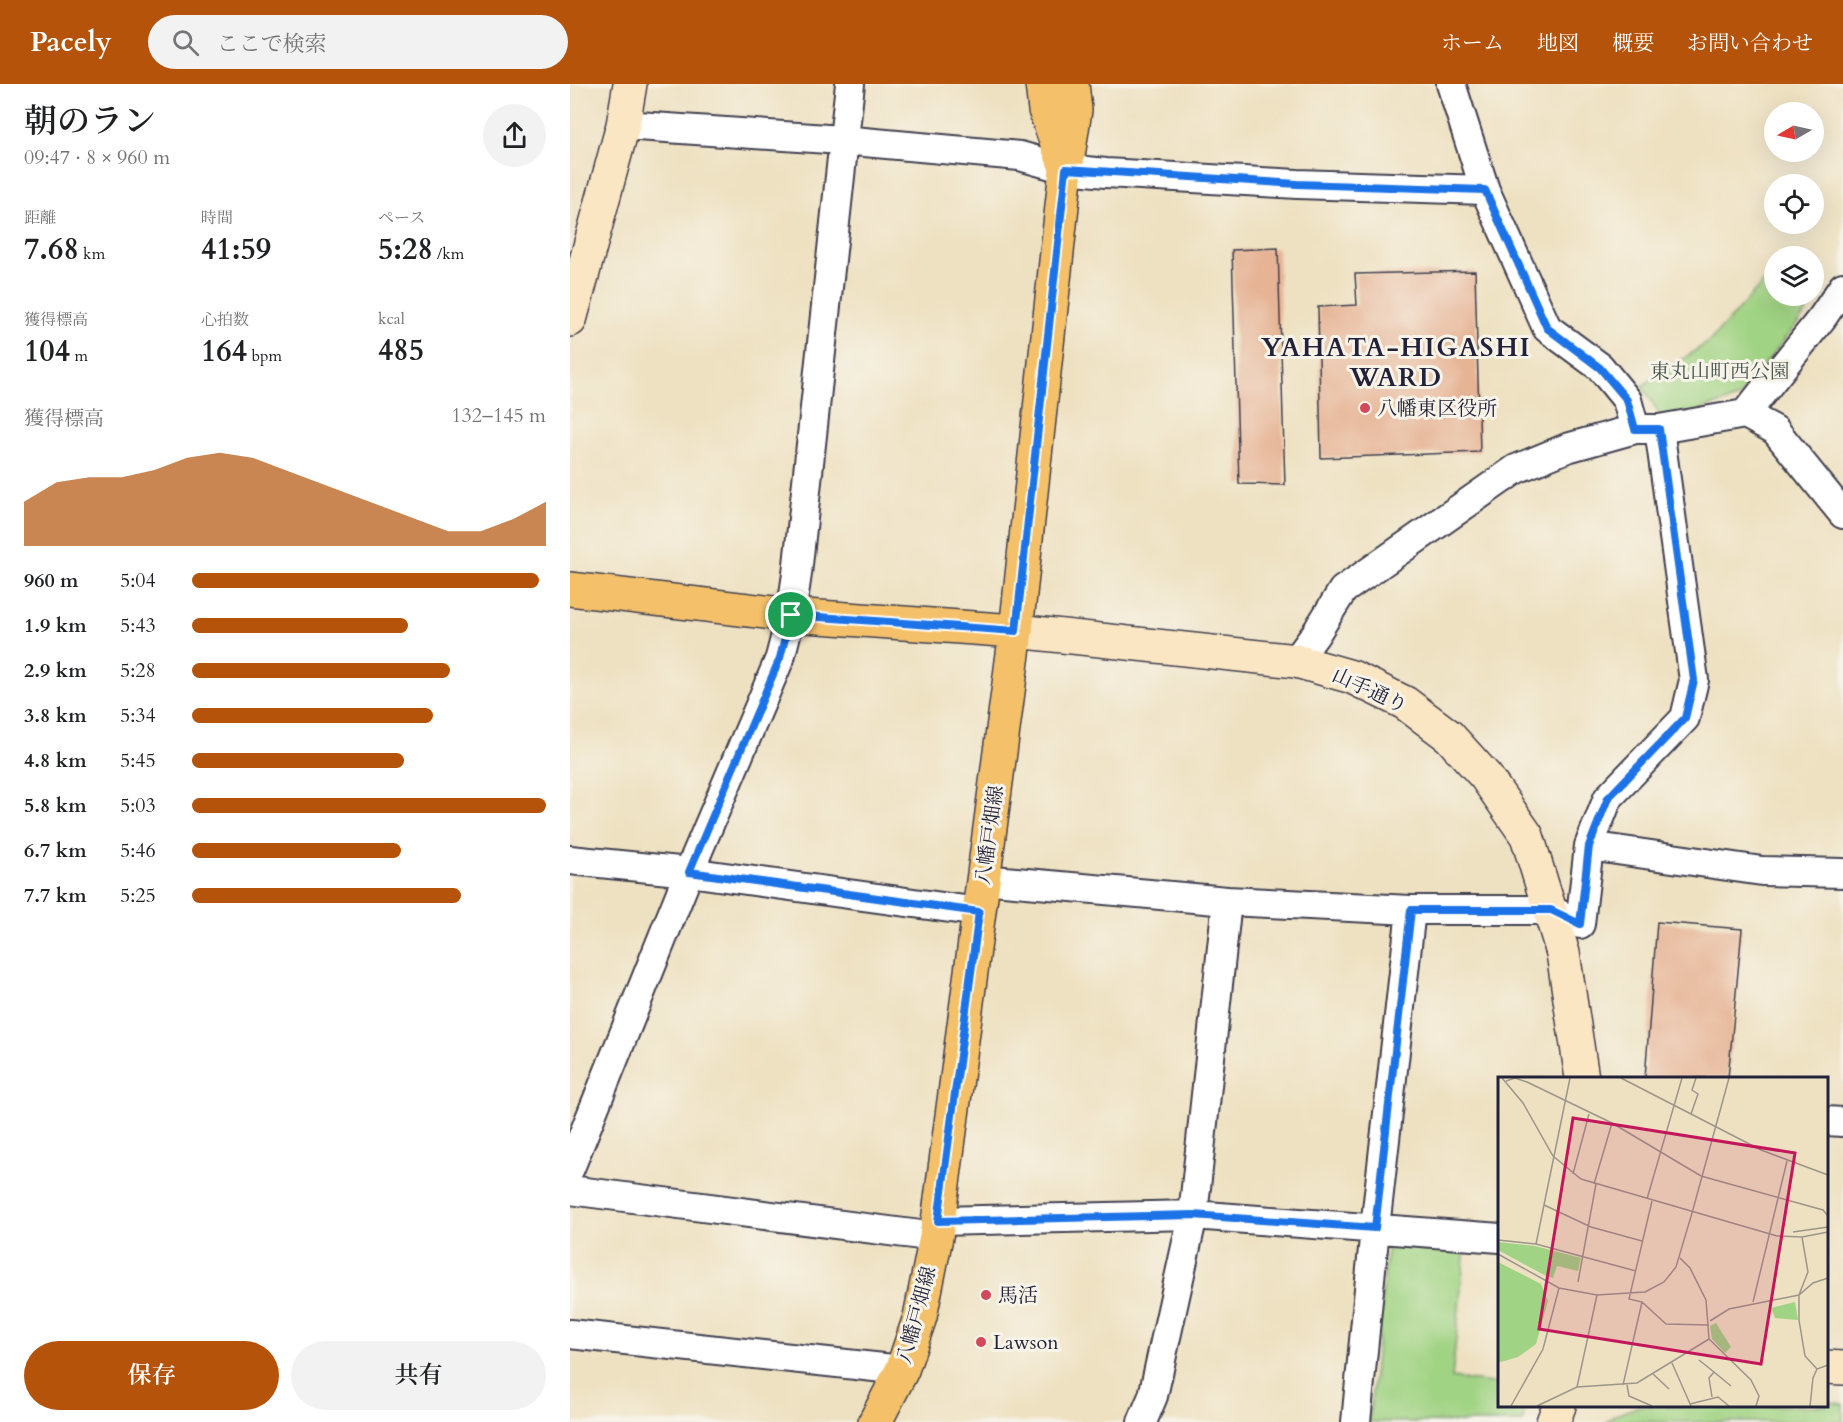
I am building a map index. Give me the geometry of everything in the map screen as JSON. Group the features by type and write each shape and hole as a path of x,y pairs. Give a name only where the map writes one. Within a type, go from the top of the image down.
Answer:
{"main road":[{"path":"1042,84 1045,110 1066,169"},
{"name":"八幡戸畑線","path":"875,1422 902,1370 920,1317 937,1229 1016,631 1066,169 1075,110 1072,84"},
{"path":"570,589 791,615 1016,631"}],"street":[{"path":"570,320 623,125 630,84"},
{"path":"570,1168 689,872 780,658 791,615 850,84"},
{"path":"982,879 1227,901 1411,910 1551,910 1580,924 1589,846 1608,798 1685,718 1694,680 1647,429 1627,400 1600,368 1547,328 1485,190 1451,84"},
{"path":"623,125 842,140 1020,156 1066,169 1285,183 1485,190"},
{"path":"1745,414 1822,318 1843,287"},
{"path":"1296,661 1316,635 1343,590 1516,469 1567,448 1647,429 1745,414 1774,430 1843,514"},
{"name":"山手通り","path":"1016,631 1296,661 1353,677 1405,703 1449,736 1486,777 1527,836 1563,953 1582,1077"},
{"path":"1589,846 1762,872 1843,873"},
{"path":"570,860 689,872 979,912"},
{"path":"1142,1422 1153,1396 1193,1215 1227,901"},
{"path":"1356,1422 1375,1228 1411,910"},
{"path":"1828,1121 1843,1122"},
{"path":"570,1190 937,1229 1193,1215 1498,1238"},
{"path":"570,1334 902,1370"},
{"path":"1828,1367 1843,1368"},
{"path":"1553,1422 1559,1407"}],"green space":[{"name":"東丸山町西公園","path":"1764,281 1764,306 1801,306 1807,311 1738,398 1664,421 1642,386 1710,341"},
{"path":"1388,1241 1465,1248 1452,1378 1498,1384 1498,1407 1525,1407 1523,1422 1369,1422"},
{"path":"1828,1402 1843,1404 1843,1422 1607,1422 1613,1416 1636,1407 1828,1407"}],"building":[{"path":"1278,248 1285,485 1239,484 1232,250"},
{"path":"1475,271 1480,452 1321,458 1318,307 1357,305 1355,274"},
{"path":"1657,922 1742,929 1728,1077 1645,1077"}],"place":[{"name":"八幡東区役所","path":"1365,408"},
{"name":"馬活","path":"986,1295"},
{"name":"Lawson","path":"981,1342"}],"district":[{"name":"YAHATA-HIGASHI WARD","path":"1396,362"}],"route":[{"path":"1066,169 1297,184 1485,190 1547,328 1600,368 1627,400 1635,429 1659,429 1694,680 1685,718 1608,798 1589,846 1580,924 1551,910 1522,912 1411,910 1375,1228 1193,1215 938,1221 979,912 689,872 780,658 791,615 1016,631 1066,169"}]}
